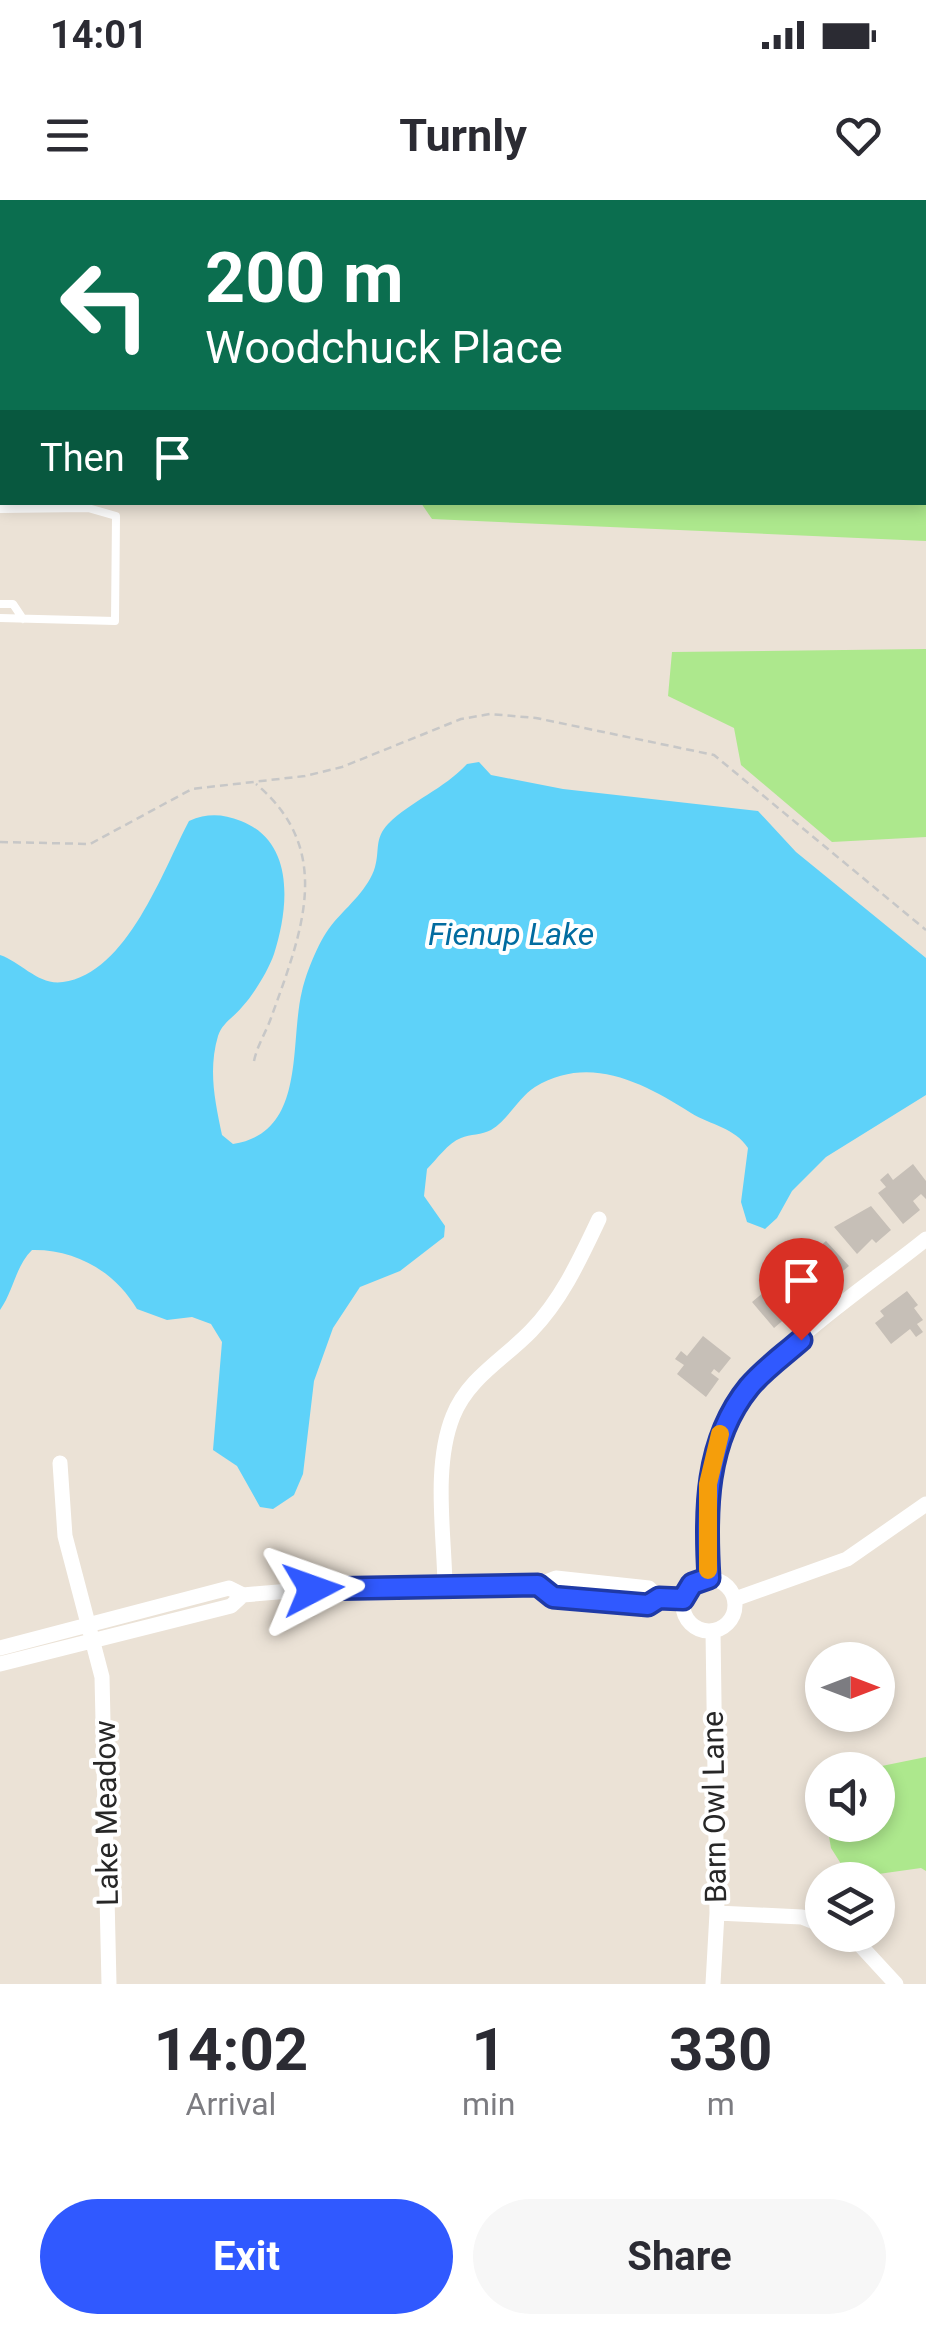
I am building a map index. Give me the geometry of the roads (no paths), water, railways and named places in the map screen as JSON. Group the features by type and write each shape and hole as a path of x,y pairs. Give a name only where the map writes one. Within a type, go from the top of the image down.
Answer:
{"street":[{"path":"445,1585 445,1446 454,1414 478,1377 531,1331 565,1288 599,1219"},
{"path":"709,1578 708,1484 720,1434 749,1386 926,1239"},
{"name":"Lake Meadow","path":"60,1463 65,1536 102,1678 109,1984"},
{"path":"734,1599 847,1559 926,1504"},
{"path":"709,1578 726,1584 734,1599 728,1623 713,1631 690,1623 683,1599 692,1584 709,1578"},
{"path":"0,1648 228,1588 243,1595 348,1586 538,1585 553,1597 648,1605 659,1598 683,1599"},
{"path":"0,1664 94,1644 231,1606 243,1595"},
{"name":"Barn Owl Lane","path":"713,1631 717,1913 713,1984"},
{"path":"717,1913 805,1918"},
{"path":"866,1952 896,1984"}],"lane":[{"path":"0,509 88,508 116,516 115,622 0,618"},
{"path":"0,604 13,604 23,619"}],"water":[{"name":"Fienup Lake","path":"479,762 491,775 563,789 758,811 796,852 926,958 926,1095 826,1157 792,1191 777,1218 765,1229 747,1222 741,1202 748,1148 730,1131 616,1076 576,1073 535,1087 497,1126 456,1140 427,1169 424,1196 445,1226 444,1237 400,1271 360,1287 333,1328 314,1381 303,1474 294,1495 273,1509 260,1507 237,1466 213,1450 222,1342 211,1324 192,1317 167,1320 137,1309 118,1284 93,1265 48,1251 32,1250 26,1257 0,1310 0,955 54,982 86,975 106,960 140,917 189,821 221,816 259,831 279,860 283,916 274,954 264,975 247,1002 220,1031 213,1073 222,1135 233,1144 257,1136 273,1123 284,1105 302,991 311,964 329,929 372,875 384,829 467,764"}]}
